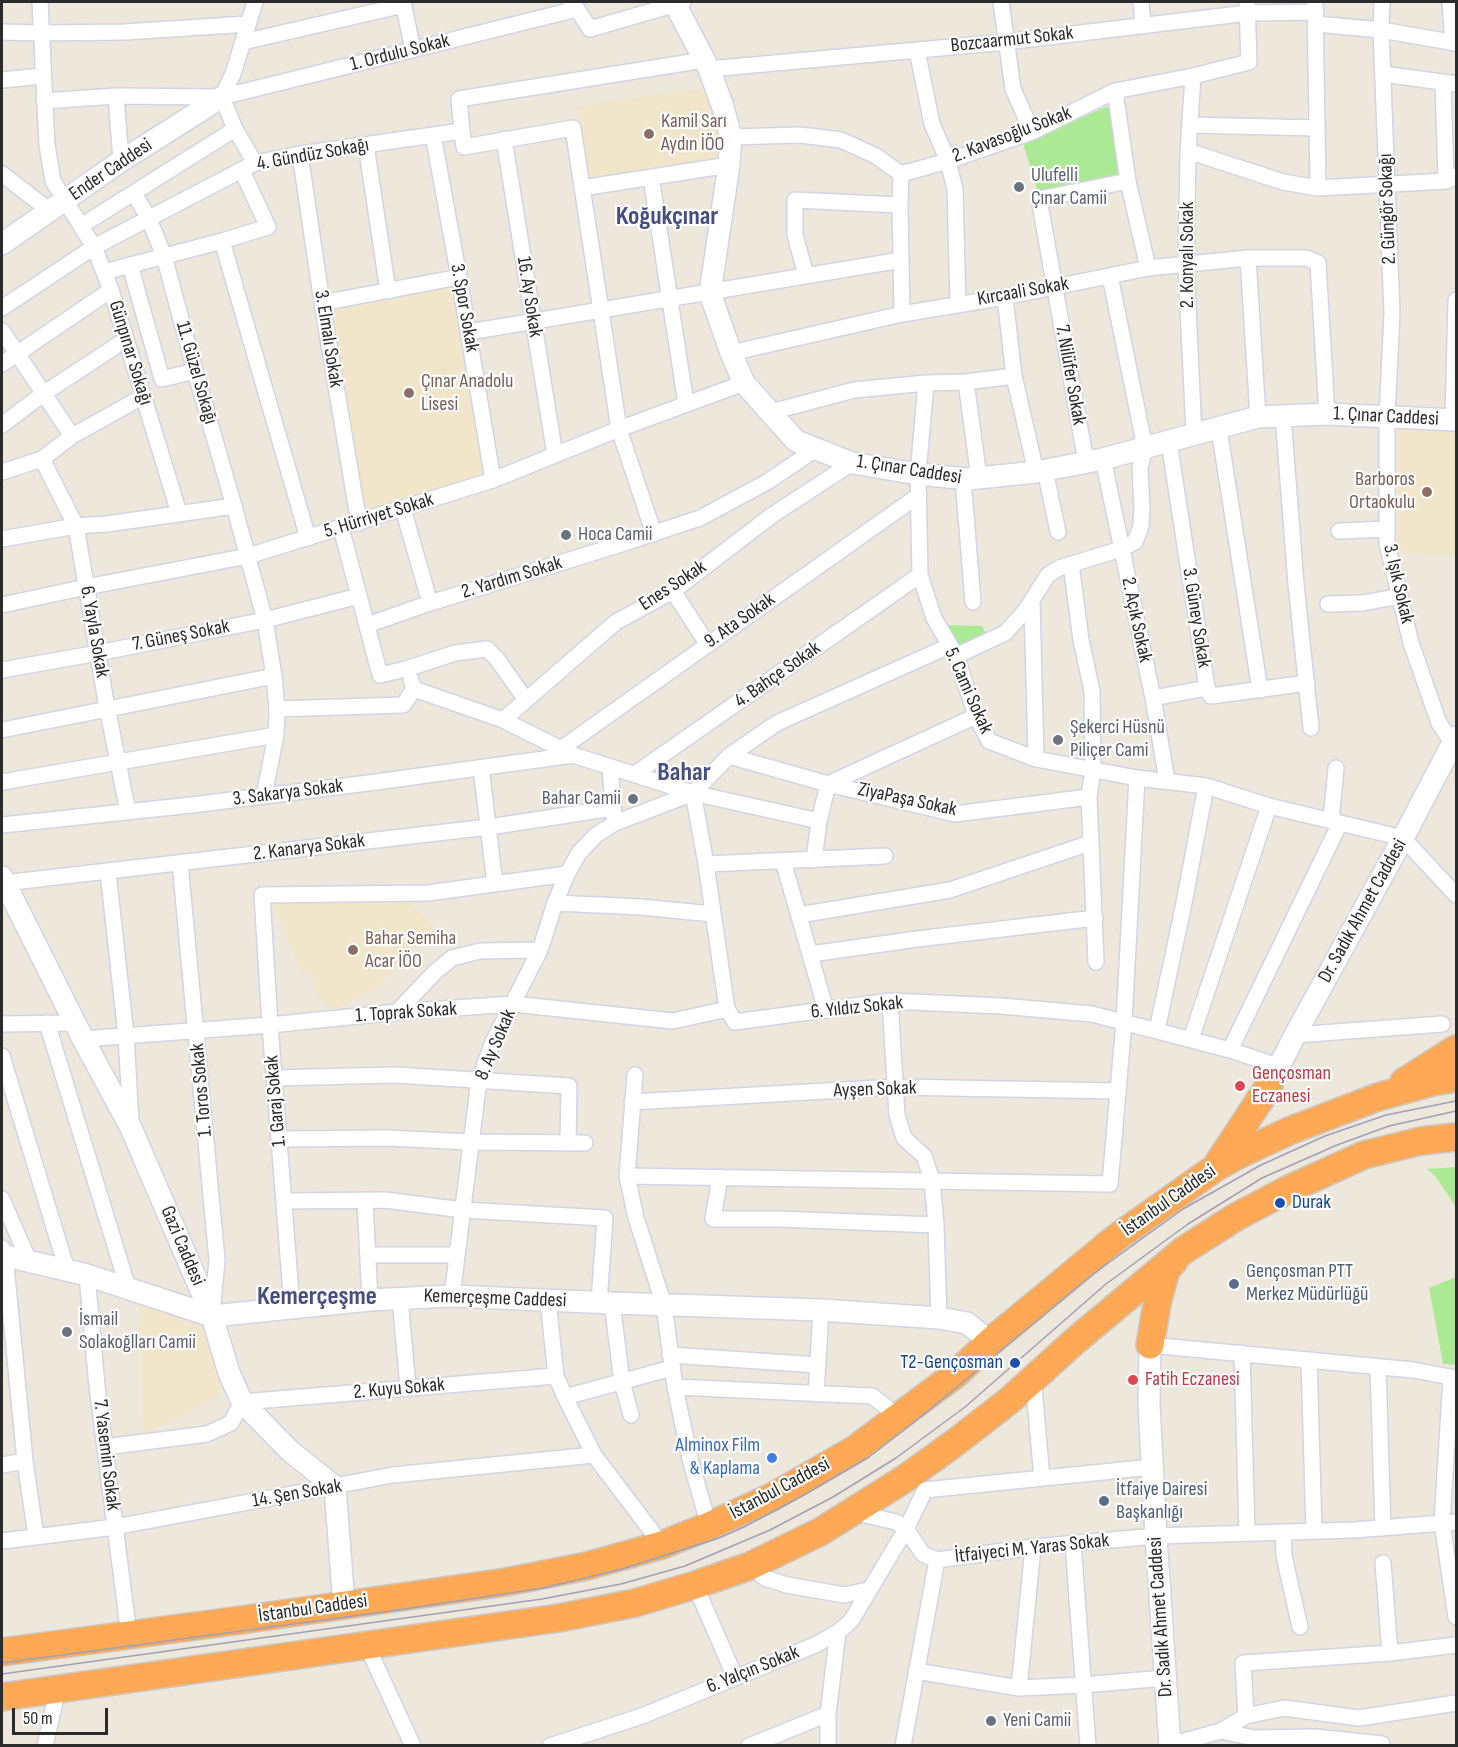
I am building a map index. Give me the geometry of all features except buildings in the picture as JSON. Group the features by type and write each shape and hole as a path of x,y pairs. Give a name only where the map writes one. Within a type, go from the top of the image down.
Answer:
{"highway":[{"path":"1378,1097 1456,1049"},
{"path":"1274,1076 1259,1117 1260,1123 1262,1127 1271,1132 1289,1131"},
{"path":"1215,1168 1274,1076"},
{"name":"İstanbul Caddesi","path":"2,1652 549,1575 662,1545 710,1526 772,1497 854,1450 956,1374 990,1342 1116,1238 1215,1168 1289,1131 1378,1097 1449,1077"},
{"path":"2,1697 569,1617 635,1603 695,1586 750,1566 798,1544 854,1512 906,1478 984,1421 1184,1250 1236,1217 1297,1185 1364,1155 1421,1141 1456,1137"},
{"path":"1421,1141 1456,1152"},
{"path":"1150,1345 1166,1270 1184,1250"},
{"path":"1124,1300 1136,1298 1143,1300 1150,1345"}],"main road":[{"name":"1. Çınar Caddesi","path":"678,2 723,107 731,137 710,293 744,383 796,441 852,463 918,484 1041,471 1094,461 1258,417 1327,414 1455,420"},
{"name":"Ender Caddesi","path":"2,244 121,161 222,97"},
{"name":"Dr. Sadık Ahmet Caddesi","path":"1274,1076 1455,740"},
{"name":"Gazi Caddesi","path":"3,880 131,1128 212,1316 229,1373 242,1402 290,1451 335,1487"},
{"name":"Kemerçeşme Caddesi","path":"3,1253 128,1288 212,1316 370,1300 452,1296 821,1310 939,1318 967,1323 990,1342"},
{"name":"Dr. Sadık Ahmet Caddesi","path":"1150,1345 1149,1405 1152,1467 1170,1745"},
{"path":"335,1487 344,1605"}],"street":[{"path":"40,2 47,145 58,206"},
{"path":"104,272 268,227 222,97 233,74 255,2"},
{"path":"573,5 590,29 678,2"},
{"path":"1001,2 1013,89 1032,132"},
{"path":"1141,2 1143,25"},
{"name":"2. Güngör Sokağı","path":"1382,2 1392,313 1387,416"},
{"path":"1450,2 1455,43"},
{"path":"243,42 403,3 413,50"},
{"name":"1. Ordulu Sokak","path":"44,101 116,96 222,97 413,50 573,5"},
{"name":"Bozcaarmut Sokak","path":"462,131 459,99 706,64 917,51 1006,42 1143,25 1247,7 1316,12 1382,30 1455,43"},
{"name":"2. Kavasoğlu Sokak","path":"901,174 948,161 1032,132 1115,91 1193,76 1249,62 1247,7"},
{"path":"1316,12 1318,188"},
{"path":"2,32 125,32 248,24"},
{"path":"917,51 932,124 948,161 955,189 958,304"},
{"path":"1188,150 1283,182 1318,188 1451,179 1450,83 1383,74"},
{"path":"2,80 43,76"},
{"name":"2. Konyalı Sokak","path":"1193,76 1188,150 1186,263 1194,435"},
{"path":"1115,91 1128,182 1148,268"},
{"path":"116,96 121,161"},
{"path":"1190,125 1317,128"},
{"path":"462,131 464,147 573,128 619,429 654,534"},
{"path":"81,226 235,129"},
{"name":"4. Gündüz Sokağı","path":"2,308 94,247 248,167 300,154 462,131"},
{"name":"3. Spor Sokak","path":"433,135 493,480"},
{"path":"731,137 800,135 841,140 876,156 901,174 902,314"},
{"name":"16. Ay Sokak","path":"504,139 555,455"},
{"path":"366,145 388,291"},
{"name":"3. Elmalı Sokak","path":"300,154 322,303 359,523"},
{"path":"582,188 729,165"},
{"path":"2,174 58,206"},
{"path":"651,177 686,404"},
{"name":"7. Nilüfer Sokak","path":"1094,461 1054,287 1039,200 1128,182"},
{"name":"11. Güzel Sokağı","path":"134,193 149,219 164,256 265,620 278,709 276,735 264,796"},
{"path":"806,275 795,235 795,200 900,205"},
{"name":"Günpınar Sokağı","path":"58,206 81,226 94,247 104,272 179,513"},
{"path":"222,241 308,538"},
{"path":"1248,258 1258,417"},
{"name":"Kırcaali Sokak","path":"731,353 902,314 1005,297 1148,268 1248,258 1306,258 1318,263 1327,414"},
{"path":"469,332 901,260"},
{"path":"130,265 162,379 195,371"},
{"path":"693,793 729,756 777,723 952,651 1005,633 1025,611 1048,575 1059,568 1121,549 1135,542 1141,526 1140,468 1145,448 1110,276"},
{"path":"322,303 459,277"},
{"path":"2,364 111,290"},
{"path":"1005,297 1014,376 1058,532"},
{"path":"1455,420 1456,300"},
{"path":"2,331 72,436"},
{"path":"2,425 43,393 125,340"},
{"path":"771,412 854,390 1014,376"},
{"path":"966,382 971,478 973,602"},
{"name":"5. Hürriyet Sokak","path":"2,605 248,556 359,523 493,480 619,429 744,383"},
{"name":"5. Cami Sokak","path":"926,383 918,484 921,575 934,618 952,651 976,716 988,741 1036,759 1137,778 1206,786 1269,806 1403,838"},
{"path":"2,472 42,459 72,436 144,396"},
{"path":"1283,416 1296,584 1311,728"},
{"name":"3. Işık Sokak","path":"1387,416 1387,544 1412,643 1439,723 1455,740"},
{"path":"1219,429 1260,690"},
{"name":"3. Güney Sokak","path":"1169,442 1207,688 1211,696 1307,683"},
{"name":"2. Yardım Sokak","path":"367,625 700,518 767,482 816,449"},
{"name":"6. Yayla Sokak","path":"42,459 76,526 128,812"},
{"name":"2. Açık Sokak","path":"1094,461 1121,549 1153,698 1167,781"},
{"name":"Enes Sokak","path":"503,720 616,622 673,591 771,516 852,463"},
{"name":"9. Ata Sokak","path":"568,752 918,484"},
{"path":"2,539 76,526 108,524 234,506"},
{"path":"403,509 430,603"},
{"path":"341,528 380,675 455,653 487,649 526,699"},
{"path":"1339,531 1387,530"},
{"path":"1071,564 1081,640 1092,691 1093,769 1089,797 1096,962"},
{"name":"4. Bahçe Sokak","path":"635,774 921,575"},
{"path":"673,591 708,645"},
{"name":"7. Güneş Sokak","path":"2,670 265,620 359,596"},
{"path":"1328,604 1363,603 1400,596"},
{"path":"1032,601 1036,759"},
{"path":"406,669 414,689 503,720 568,752 693,793 819,821"},
{"path":"2,730 274,676"},
{"path":"1153,698 1207,688"},
{"path":"278,709 403,705 414,689"},
{"path":"814,860 819,821 828,783 976,716"},
{"path":"2,782 276,735"},
{"name":"3. Sakarya Sokak","path":"2,825 264,796 481,768 568,752"},
{"name":"ZiyaPaşa Sokak","path":"729,756 955,814 1089,797"},
{"path":"610,767 614,816"},
{"path":"481,768 495,884 567,874"},
{"path":"1230,1050 1336,822 1336,768"},
{"path":"627,1176 1110,1184 1124,1022 1137,778"},
{"path":"1157,1030 1206,786"},
{"path":"693,793 706,864 727,1009"},
{"name":"8. Ay Sokak","path":"452,1296 479,1080 493,1042 540,950 567,874 579,853 614,816 693,793"},
{"path":"1191,1039 1269,806"},
{"name":"2. Kanarya Sokak","path":"3,880 108,872 489,827 614,816"},
{"path":"1403,838 1456,895"},
{"path":"799,915 950,890 1090,843"},
{"path":"706,864 885,856"},
{"path":"783,861 826,1010"},
{"name":"1. Toros Sokak","path":"180,863 217,1260 212,1316"},
{"path":"108,872 126,1036 131,1128"},
{"name":"1. Garaj Sokak","path":"292,1307 262,895 428,893 495,884"},
{"path":"555,903 641,907 713,914"},
{"path":"811,954 1095,918"},
{"path":"397,1012 435,972 452,958 480,951 540,950"},
{"path":"890,1001 897,1115 904,1138 924,1156 932,1180 939,1318"},
{"name":"6. Yıldız Sokak","path":"727,1009 735,1022 890,1001 1092,1014 1230,1050 1274,1076"},
{"name":"1. Toprak Sokak","path":"2,1024 47,1023 79,1031 126,1036 513,1004 674,1021 727,1009"},
{"path":"47,1023 128,1288"},
{"path":"1295,1035 1442,1024"},
{"name":"7. Yasemin Sokak","path":"2,1056 77,1273 97,1386 129,1635"},
{"path":"274,1078 394,1075 569,1086 568,1143"},
{"path":"635,1075 627,1176 636,1218 664,1305 675,1387 690,1459 710,1526"},
{"name":"Ayşen Sokak","path":"632,1102 896,1087 1118,1091"},
{"path":"279,1139 387,1138 470,1142 585,1143"},
{"path":"720,1177 713,1219 936,1225"},
{"path":"2,1199 29,1261"},
{"path":"365,1200 370,1300"},
{"path":"284,1201 385,1200 463,1210 605,1218 605,1303 622,1382 632,1415"},
{"path":"3,1253 25,1461 36,1537"},
{"path":"368,1255 457,1255"},
{"path":"400,1298 408,1388"},
{"path":"548,1301 556,1376 565,1397 594,1455 662,1545"},
{"path":"816,1394 821,1310"},
{"path":"1150,1345 1413,1370 1454,1378 1449,1522 1456,1617"},
{"path":"1242,1353 1247,1533"},
{"path":"1309,1360 1314,1531"},
{"path":"565,1397 622,1382 671,1362 818,1365"},
{"path":"1378,1367 1383,1528"},
{"name":"2. Kuyu Sokak","path":"242,1402 556,1376"},
{"path":"1033,1378 1042,1478 1152,1467"},
{"path":"675,1387 872,1396 899,1417"},
{"path":"105,1448 207,1434 231,1423 242,1402"},
{"name":"14. Şen Sokak","path":"2,1541 115,1527 393,1476 594,1455"},
{"path":"2,1465 25,1461"},
{"name":"6. Yalçın Sokak","path":"550,1746 642,1716 815,1645 838,1632 851,1621 906,1529 925,1490 1042,1478"},
{"path":"854,1512 896,1522 906,1529"},
{"name":"İtfaiyeci M. Yaras Sokak","path":"906,1529 923,1554 938,1560 1033,1547 1156,1536 1383,1528 1449,1522"},
{"path":"1283,1532 1284,1556 1300,1627"},
{"path":"1073,1543 1086,1744"},
{"path":"1019,1688 1033,1547"},
{"path":"903,1746 938,1560"},
{"path":"1383,1563 1390,1653"},
{"path":"750,1566 765,1578 787,1585 844,1595 868,1590"},
{"path":"695,1586 735,1677"},
{"path":"828,1746 828,1714 838,1632"},
{"path":"1246,1716 1243,1663 1390,1653 1456,1645"},
{"path":"367,1646 413,1746"},
{"path":"916,1671 1019,1688 1165,1678"},
{"path":"45,1746 58,1688"},
{"path":"1170,1745 1221,1731 1246,1716 1284,1708 1359,1718 1456,1703"},
{"path":"749,1746 828,1714"},
{"path":"1221,1731 1254,1738 1316,1737 1382,1744 1382,1746"}],"shaded area":[{"name":"Kamil Sarı Aydın İÖO","path":"711,87 722,160 589,180 576,107"},
{"name":"Çınar Anadolu Lisesi","path":"454,286 486,476 366,512 333,309"},
{"name":"Barboros Ortaokulu","path":"1397,428 1456,433 1456,555 1397,552"},
{"name":"Bahar Semiha Acar İÖO","path":"407,900 435,928 379,985 333,1010 314,991 312,972 301,972 273,902"},
{"path":"139,1295 206,1321 222,1394 144,1435"}],"green space":[{"path":"1106,107 1115,109 1125,181 1039,195 1023,143"},
{"path":"944,625 982,626 987,636 958,648"},
{"path":"1456,1167 1456,1207 1436,1177 1427,1169"},
{"path":"1456,1277 1456,1365 1443,1364 1429,1288"}],"tram line":[{"path":"2,1663 398,1610 543,1588 622,1569 719,1538 804,1495 869,1457 1093,1274 1183,1209 1261,1165 1325,1136 1386,1115 1456,1101"},
{"path":"2,1674 542,1599 621,1584 685,1566 770,1530 833,1497 896,1458 965,1407 1106,1284 1188,1224 1262,1178 1337,1145 1389,1126 1456,1111"}],"place":[{"name":"Kamil Sarı Aydın İÖO","path":"649,134"},
{"name":"Ulufelli Çınar Camii","path":"1019,187"},
{"name":"Çınar Anadolu Lisesi","path":"409,393"},
{"name":"Barboros Ortaokulu","path":"1427,492"},
{"name":"Hoca Camii","path":"566,535"},
{"name":"Şekerci Hüsnü Piliçer Cami","path":"1058,740"},
{"name":"Bahar Camii","path":"633,799"},
{"name":"Bahar Semiha Acar İÖO","path":"353,950"},
{"name":"Gençosman Eczanesi","path":"1240,1086"},
{"name":"Durak","path":"1280,1203"},
{"name":"Gençosman PTT Merkez Müdürlüğü","path":"1234,1284"},
{"name":"İsmail Solakoğlları Camii","path":"67,1332"},
{"name":"T2-Gençosman","path":"1015,1363"},
{"name":"Fatih Eczanesi","path":"1133,1380"},
{"name":"Alminox Film & Kaplama","path":"772,1458"},
{"name":"İtfaiye Dairesi Başkanlığı","path":"1104,1501"},
{"name":"Yeni Camii","path":"991,1721"}],"district":[{"name":"Koğukçınar","path":"667,217"},
{"name":"Bahar","path":"684,773"},
{"name":"Kemerçeşme","path":"317,1297"}]}
